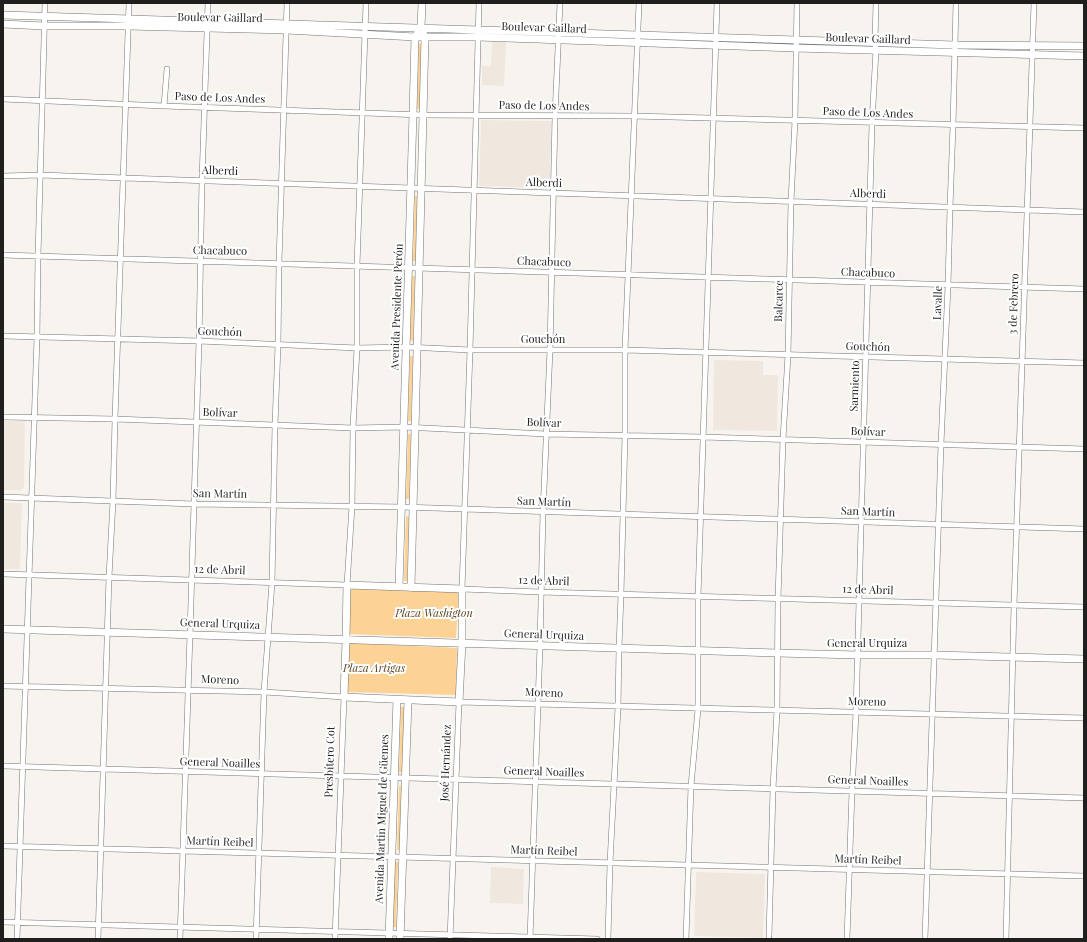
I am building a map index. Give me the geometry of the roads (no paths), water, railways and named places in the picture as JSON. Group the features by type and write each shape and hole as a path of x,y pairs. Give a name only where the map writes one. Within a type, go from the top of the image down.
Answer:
{"street":[{"path":"17,939 32,498 33,418 37,338 45,3"},
{"path":"98,939 129,3"},
{"path":"180,939 192,580 208,3"},
{"path":"256,939 264,692 272,583 279,263 287,3"},
{"path":"347,585 352,506 353,428 357,348 357,266 366,3"},
{"name":"Avenida Presidente Perón","path":"412,588 425,37 421,28 422,3"},
{"path":"462,589 479,3"},
{"path":"530,938 534,782 540,646 540,592 550,350 555,116 560,3"},
{"path":"608,939 610,863 618,707 625,435 625,350 639,3"},
{"path":"686,939 692,786 698,708 698,597 718,3"},
{"name":"Balcarce","path":"769,936 773,789 777,710 780,519 788,354 797,3"},
{"name":"Sarmiento","path":"847,939 858,655 867,282 876,50 876,3"},
{"name":"Lavalle","path":"925,939 941,444 946,359 954,126 954,48 956,3"},
{"name":"3 de Febrero","path":"1006,939 1014,605 1034,3"},
{"name":"Boulevar Gaillard","path":"3,15 208,20 287,27 365,30 421,28 559,32 638,38 716,41 795,48 876,50 1084,46"},
{"name":"Boulevar Gaillard","path":"3,24 208,28 287,27"},
{"path":"415,37 421,28"},
{"name":"Boulevar Gaillard","path":"365,30 415,37 478,37 558,40 638,38"},
{"name":"Avenida Presidente Perón","path":"399,587 415,37"},
{"name":"Boulevar Gaillard","path":"716,41 795,40 875,42 1033,55 1084,56"},
{"path":"164,106 167,69"},
{"name":"Paso de Los Andes","path":"3,99 413,114 634,116 954,126 1084,128"},
{"name":"Alberdi","path":"3,176 40,174 282,182 1084,212"},
{"name":"Chacabuco","path":"3,255 867,282 948,286 1084,289"},
{"name":"Gouchón","path":"3,336 199,341 357,348 625,350 1084,363"},
{"name":"Bolívar","path":"3,417 115,419 353,428 416,427 546,434 783,439 1084,449"},
{"name":"San Martín","path":"3,497 194,504 414,507 1084,529"},
{"name":"12 de Abril","path":"3,574 698,597 1084,607"},
{"name":"Presbítero Cot","path":"335,939 347,585"},
{"name":"José Hernández","path":"450,937 462,643 462,589"},
{"name":"General Urquiza","path":"3,629 269,636 346,640 777,653 1084,659"},
{"name":"Moreno","path":"3,686 264,692 408,700 618,707 856,713 933,713 1084,718"},
{"name":"Avenida Martin Miguel de Güemes","path":"389,936 397,699"},
{"name":"Avenida Martin Miguel de Güemes","path":"400,936 408,700"},
{"name":"General Noailles","path":"3,766 1084,798"},
{"name":"Martín Reibel","path":"3,846 1084,876"},
{"path":"3,922 256,929 389,936 596,939"}],"park label":[{"name":"Plaza Washigton","path":"434,614"},
{"name":"Plaza Artigas","path":"374,669"}]}
